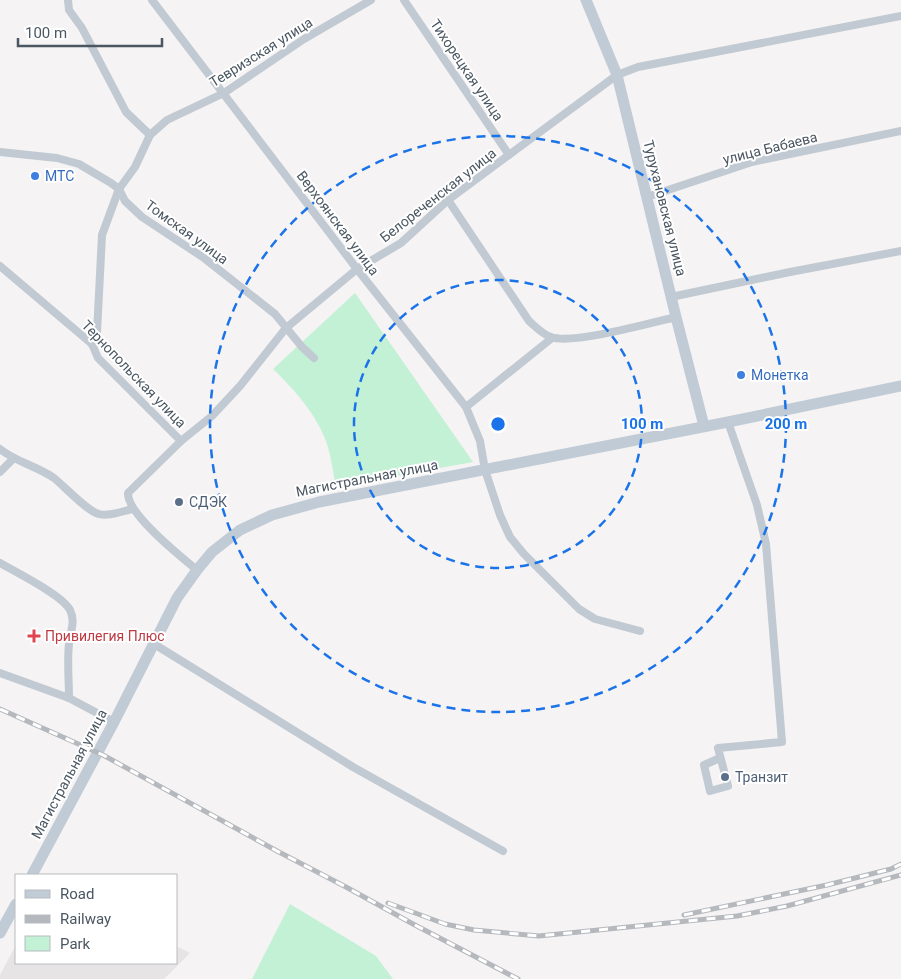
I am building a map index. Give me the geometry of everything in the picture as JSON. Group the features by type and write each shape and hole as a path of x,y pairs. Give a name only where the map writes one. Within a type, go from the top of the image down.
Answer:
{"main road":[{"name":"Турухановская улица","path":"586,0 617,74 704,426"},
{"name":"Магистральная улица","path":"33,874 114,722 177,598 196,570 212,552 251,525 272,515 319,502 901,386"},
{"path":"0,933 15,906"}],"street":[{"path":"68,0 69,10 82,28 126,112 150,135"},
{"name":"Верхоянская улица","path":"152,0 224,92 357,269 466,407 480,441 485,470"},
{"name":"Тевризская улица","path":"92,344 97,333 102,235 119,188 134,167 150,135 167,120 224,92 304,39 371,0"},
{"name":"Тихорецкая улица","path":"404,0 510,154"},
{"name":"Белореченская улица","path":"133,509 128,499 128,493 181,441 212,416 240,386 286,328 357,269 401,243 448,200 617,74 638,67 901,16"},
{"name":"улица Бабаева","path":"647,197 752,162 901,131"},
{"name":"Томская улица","path":"0,152 57,158 79,164 119,188 125,201 142,217 204,258 275,314 302,347 314,358"},
{"path":"448,200 529,321 540,331 552,338 574,339 676,317"},
{"path":"671,297 901,251"},
{"name":"Тернопольская улица","path":"0,266 92,344 98,358 181,441"},
{"path":"466,407 552,338"},
{"path":"720,758 718,748 782,742 766,544 757,504 728,422"},
{"path":"0,449 14,458 41,469 97,514 108,515 133,509 166,544 196,570"},
{"path":"0,472 14,458"},
{"path":"485,470 500,515 510,537 524,554 580,609 595,619 640,631"},
{"path":"0,564 65,602 70,611 73,622 69,644 69,698"},
{"path":"154,644 353,766 503,851"},
{"path":"0,673 69,698 114,722"}],"shaded area":[{"path":"15,947 15,964 178,964 178,947 190,953 164,979 0,979 0,975"}],"green space":[{"path":"355,293 473,462 336,487 329,452 322,431 304,402 273,369"},
{"path":"290,904 376,956 393,979 252,979"}],"railway":[{"path":"0,709 103,755 277,851 518,979"},
{"path":"684,915 827,885 891,869 901,864"},
{"path":"388,903 445,924 474,930 539,936 737,916 787,906 901,875"}],"place":[{"name":"МТС","path":"35,176"},
{"name":"Монетка","path":"741,375"},
{"name":"СДЭК","path":"179,502"},
{"name":"Привилегия Плюс","path":"34,636"},
{"name":"Транзит","path":"725,777"}]}
